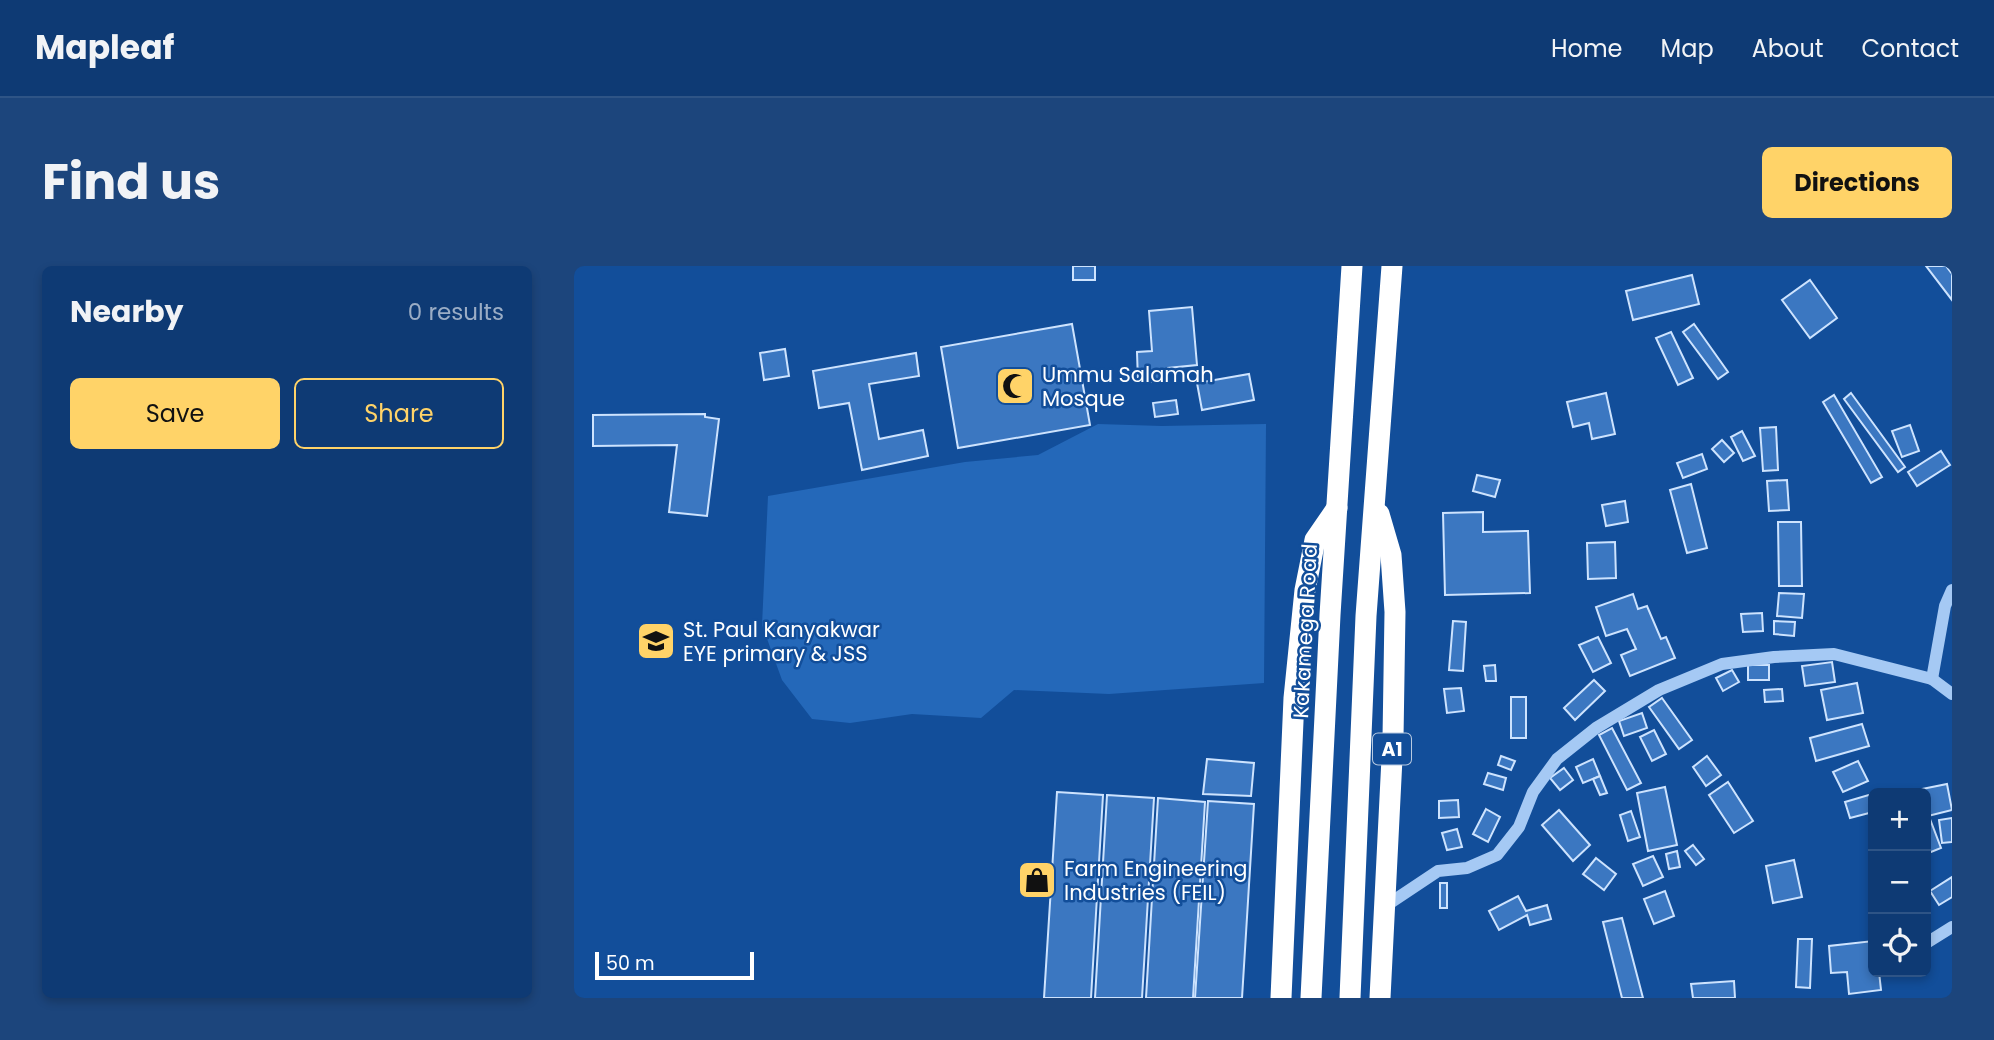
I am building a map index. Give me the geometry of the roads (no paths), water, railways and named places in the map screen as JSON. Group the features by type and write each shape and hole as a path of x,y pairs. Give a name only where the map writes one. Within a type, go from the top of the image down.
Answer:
{"highway":[{"name":"Kakamega Road","path":"1311,998 1352,266"},
{"name":"A1","path":"1350,998 1366,616 1392,266"},
{"name":"A1","path":"1375,502 1391,555 1395,612 1393,738 1380,998"},
{"path":"1281,998 1294,698 1305,590 1315,540 1337,508"}],"street":[{"path":"1932,679 1945,606 1952,590"},
{"path":"1383,907 1438,871 1468,867 1497,855 1518,827 1533,792 1557,759 1596,728 1658,690 1722,664 1774,657 1834,654 1932,679 1952,694"},
{"path":"1931,940 1952,928"}],"place":[{"name":"Ummu Salamah Mosque","path":"1015,386"},
{"name":"St. Paul Kanyakwar EYE primary & JSS","path":"656,641"},
{"name":"Farm Engineering Industries (FEIL)","path":"1037,880"}]}
